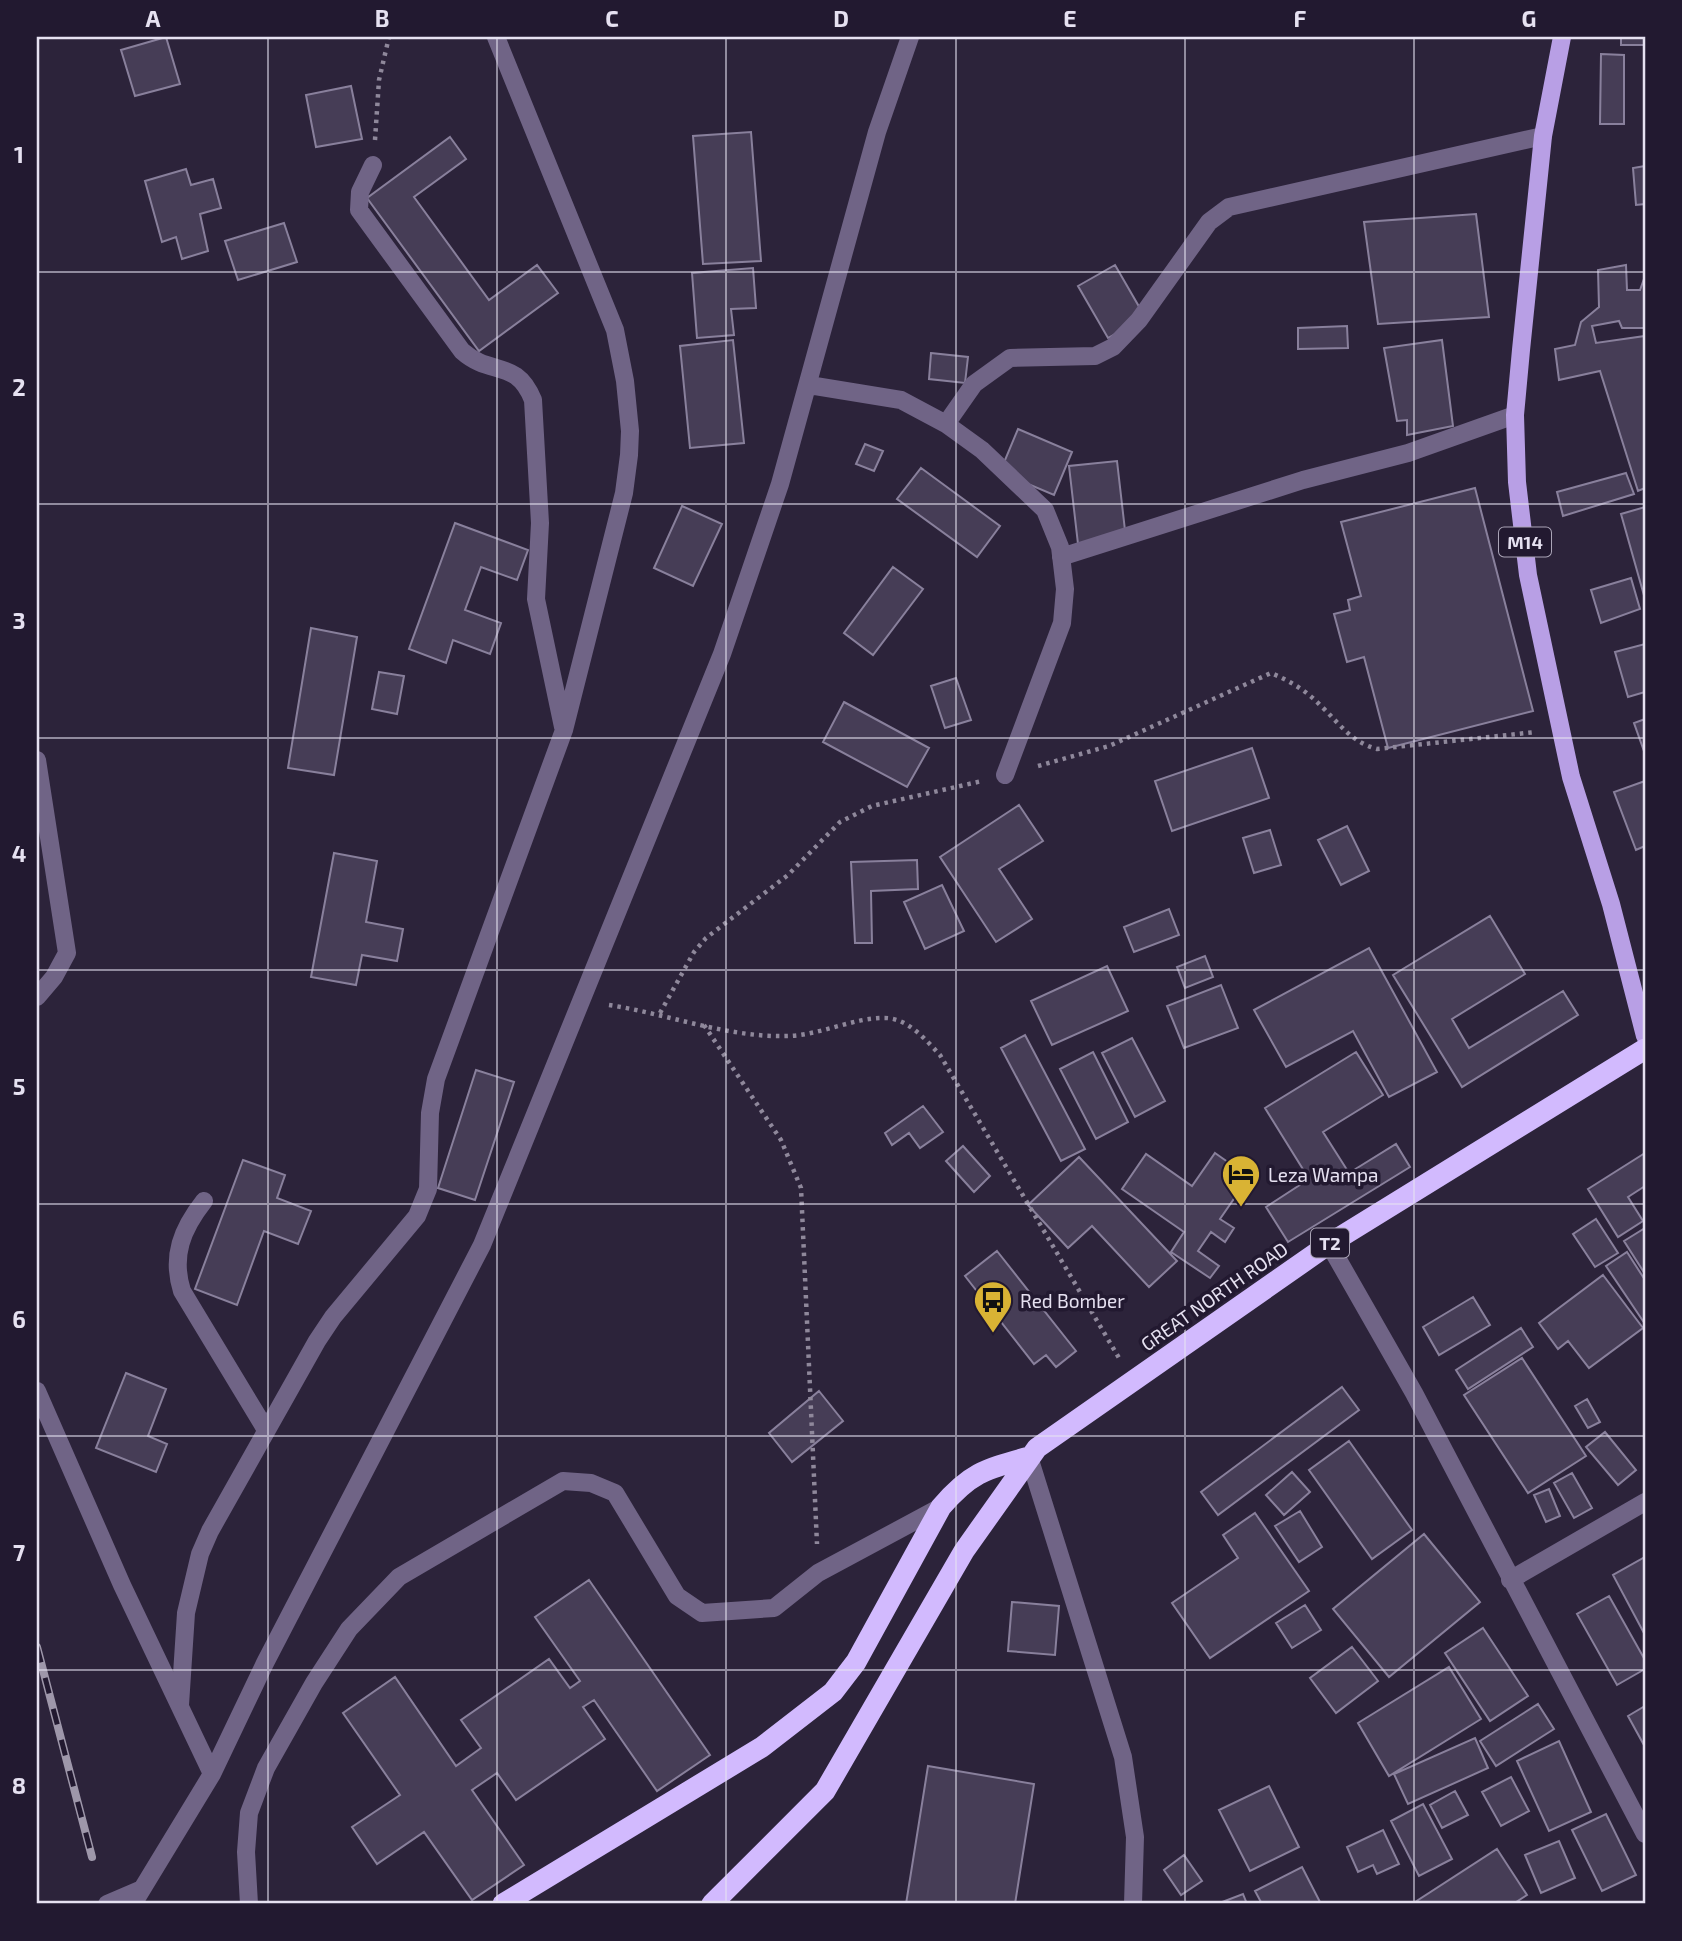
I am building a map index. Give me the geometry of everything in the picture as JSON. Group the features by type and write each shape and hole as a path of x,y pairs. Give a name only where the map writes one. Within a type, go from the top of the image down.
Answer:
{"highway":[{"name":"GREAT NORTH ROAD","path":"1029,1457 1044,1441 1329,1244 1645,1049"},
{"path":"503,1904 762,1747 833,1692 856,1662 941,1507 957,1488 979,1471 1029,1457"},
{"path":"712,1904 825,1791 964,1551 1029,1457"}],"main road":[{"name":"M14","path":"1562,37 1543,136 1515,415 1517,482 1528,575 1571,777 1611,904 1645,1036"}],"street":[{"path":"180,1704 186,1613 193,1576 210,1531 333,1317 409,1227 423,1203 428,1189 430,1113 436,1079 564,730 624,493 630,432 615,330 496,37"},
{"path":"107,1904 137,1896 165,1856 212,1774 265,1663 482,1245 722,654 780,484 877,132 910,37"},
{"path":"946,424 974,384 1010,358 1096,356 1113,347 1139,320 1209,222 1229,207 1543,136"},
{"path":"373,165 360,192 359,210 462,351 478,364 514,372 527,385 533,400 540,523 536,599 564,730"},
{"path":"809,385 901,400 946,424 982,450 1045,510 1061,557 1065,589 1062,623 1005,775"},
{"path":"1061,557 1304,480 1408,453 1515,415"},
{"path":"37,760 67,953 54,977 37,998"},
{"path":"204,1201 186,1228 177,1248 176,1271 182,1291 267,1430"},
{"path":"1329,1244 1414,1393 1645,1834"},
{"path":"37,1391 122,1586 212,1774"},
{"path":"1029,1457 1123,1757 1135,1837 1133,1904"},
{"path":"249,1904 246,1852 249,1813 266,1768 314,1683 349,1629 400,1577 563,1481 592,1483 615,1493 677,1596 702,1613 774,1608 818,1573 941,1507"},
{"path":"1510,1580 1645,1502"}],"path":[{"path":"373,165 379,80 389,37"},
{"path":"660,1013 694,952 706,938 788,876 840,822 872,806 1005,775 1109,746 1271,673 1293,682 1320,705 1350,738 1377,749 1561,730"},
{"path":"582,1000 660,1013 704,1026 786,1036 813,1034 884,1018 904,1023 940,1055 1132,1380"},
{"path":"704,1026 781,1140 801,1188 818,1573"}],"building":[{"path":"166,37 180,84 135,96 121,50"},
{"path":"1621,37 1645,37 1645,45 1621,45"},
{"path":"1601,54 1624,55 1624,124 1600,124"},
{"path":"351,86 362,139 316,147 306,95"},
{"path":"751,132 761,261 703,264 693,136"},
{"path":"450,137 466,159 414,197 489,300 537,265 558,293 479,351 367,198"},
{"path":"1645,166 1645,204 1636,205 1633,168"},
{"path":"186,169 191,185 213,179 221,208 200,214 208,251 182,259 176,237 162,242 145,181"},
{"path":"1476,214 1489,317 1378,324 1364,222"},
{"path":"284,223 297,262 238,280 225,241"},
{"path":"1115,265 1145,317 1108,338 1078,286"},
{"path":"1626,265 1627,290 1640,290 1645,276 1645,328 1622,328 1619,321 1592,326 1596,343 1645,336 1645,488 1638,491 1600,371 1559,380 1555,349 1575,345 1581,322 1599,307 1598,270"},
{"path":"753,268 756,308 731,309 734,335 697,338 692,273"},
{"path":"1347,326 1348,348 1298,349 1298,328"},
{"path":"733,340 744,443 690,448 680,346"},
{"path":"1442,340 1453,426 1407,435 1407,420 1397,421 1384,348"},
{"path":"931,353 968,357 965,383 929,379"},
{"path":"1018,429 1072,452 1054,495 1000,472"},
{"path":"865,444 883,451 874,471 856,464"},
{"path":"1117,461 1126,539 1078,544 1069,466"},
{"path":"921,468 1000,526 977,557 897,499"},
{"path":"1626,473 1634,494 1563,516 1557,492"},
{"path":"1475,488 1533,711 1388,748 1364,657 1347,662 1334,614 1350,610 1348,600 1361,596 1341,522"},
{"path":"682,506 722,524 693,586 654,568"},
{"path":"1645,507 1645,599 1621,514"},
{"path":"455,523 528,550 517,580 481,567 465,610 501,623 490,654 453,640 446,663 409,649"},
{"path":"893,567 923,589 873,655 844,633"},
{"path":"1631,578 1640,609 1601,623 1591,590"},
{"path":"311,628 357,637 334,775 288,768"},
{"path":"1645,644 1645,692 1628,697 1615,652"},
{"path":"379,672 404,676 397,714 372,709"},
{"path":"956,678 971,720 945,728 931,686"},
{"path":"844,702 929,748 907,787 823,742"},
{"path":"1645,719 1645,754 1634,723"},
{"path":"1252,748 1269,798 1172,831 1155,781"},
{"path":"1645,781 1645,846 1636,850 1614,792"},
{"path":"1019,805 1043,841 999,869 1032,919 996,942 940,857"},
{"path":"1347,826 1369,871 1341,885 1318,840"},
{"path":"1270,830 1281,865 1254,873 1243,838"},
{"path":"334,853 377,861 366,922 403,929 397,961 362,955 356,985 311,977"},
{"path":"917,860 918,889 871,891 872,943 855,943 851,862"},
{"path":"942,885 964,931 925,949 904,902"},
{"path":"1169,909 1179,935 1134,952 1124,927"},
{"path":"1490,916 1525,974 1452,1019 1469,1048 1563,991 1578,1015 1462,1087 1393,975"},
{"path":"1369,948 1437,1072 1389,1097 1353,1031 1286,1067 1254,1010"},
{"path":"1205,956 1213,977 1185,988 1177,967"},
{"path":"1107,966 1128,1011 1052,1045 1031,1001"},
{"path":"1221,985 1238,1028 1184,1048 1167,1006"},
{"path":"1025,1035 1085,1149 1061,1161 1001,1048"},
{"path":"1132,1038 1165,1101 1135,1117 1102,1053"},
{"path":"1093,1052 1128,1122 1096,1139 1060,1069"},
{"path":"1356,1052 1383,1095 1323,1132 1349,1173 1396,1144 1410,1167 1288,1242 1266,1207 1309,1179 1265,1108"},
{"path":"476,1070 514,1082 475,1200 438,1188"},
{"path":"923,1106 943,1132 920,1148 909,1133 892,1145 885,1133"},
{"path":"963,1146 990,1176 974,1192 946,1161"},
{"path":"1215,1153 1249,1177 1220,1219 1234,1228 1225,1242 1211,1232 1198,1251 1219,1266 1210,1278 1171,1252 1184,1232 1122,1189 1146,1154 1192,1186"},
{"path":"1645,1153 1645,1186 1628,1197 1643,1221 1618,1237 1588,1189"},
{"path":"1079,1157 1177,1261 1149,1287 1092,1226 1068,1248 1028,1205"},
{"path":"243,1160 285,1175 277,1198 311,1211 298,1244 264,1231 237,1305 195,1289"},
{"path":"1596,1219 1618,1253 1595,1267 1573,1234"},
{"path":"1645,1228 1645,1274 1624,1241"},
{"path":"997,1251 1076,1351 1056,1367 1046,1355 1034,1364 965,1276"},
{"path":"1627,1252 1645,1280 1645,1324 1606,1266"},
{"path":"1603,1275 1643,1328 1589,1368 1568,1341 1558,1349 1539,1323"},
{"path":"1473,1297 1490,1325 1439,1355 1423,1327"},
{"path":"1521,1328 1533,1347 1468,1389 1456,1370"},
{"path":"1522,1358 1586,1456 1528,1493 1464,1395"},
{"path":"126,1373 166,1389 148,1436 167,1444 156,1472 96,1448"},
{"path":"1342,1387 1359,1410 1218,1515 1201,1492"},
{"path":"819,1391 843,1421 792,1462 769,1433"},
{"path":"1587,1399 1600,1422 1588,1428 1575,1406"},
{"path":"1605,1432 1636,1470 1618,1485 1586,1447"},
{"path":"1349,1441 1412,1530 1372,1559 1309,1470"},
{"path":"1292,1472 1310,1492 1284,1515 1266,1495"},
{"path":"1572,1473 1592,1508 1574,1518 1554,1483"},
{"path":"1549,1489 1560,1516 1546,1522 1534,1495"},
{"path":"1300,1511 1322,1547 1299,1562 1275,1526"},
{"path":"1255,1513 1309,1591 1210,1658 1172,1603 1238,1558 1223,1535"},
{"path":"1424,1534 1480,1602 1389,1677 1333,1609"},
{"path":"1645,1557 1645,1635 1613,1575"},
{"path":"589,1580 710,1755 657,1791 594,1700 583,1707 605,1739 516,1800 497,1773 472,1790 524,1865 472,1900 424,1832 377,1864 352,1827 400,1795 343,1713 395,1677 456,1766 481,1748 461,1720 549,1659 570,1688 580,1681 535,1617"},
{"path":"1609,1596 1645,1660 1645,1669 1617,1685 1577,1614"},
{"path":"1012,1602 1059,1606 1055,1655 1008,1651"},
{"path":"1305,1605 1321,1630 1292,1648 1276,1623"},
{"path":"1483,1628 1528,1696 1490,1721 1445,1653"},
{"path":"1352,1647 1378,1681 1336,1713 1310,1678"},
{"path":"1449,1667 1481,1719 1389,1776 1358,1723"},
{"path":"1538,1704 1554,1729 1496,1766 1480,1741"},
{"path":"1645,1706 1645,1747 1628,1716"},
{"path":"1475,1738 1488,1768 1408,1804 1394,1774"},
{"path":"1559,1741 1591,1812 1549,1831 1517,1761"},
{"path":"928,1766 1034,1784 1015,1904 906,1904"},
{"path":"1511,1777 1529,1811 1501,1826 1482,1792"},
{"path":"1269,1786 1299,1847 1250,1871 1219,1810"},
{"path":"1455,1791 1468,1815 1442,1828 1430,1805"},
{"path":"1423,1804 1452,1859 1419,1876 1391,1821"},
{"path":"1606,1814 1636,1875 1602,1891 1572,1830"},
{"path":"1383,1830 1399,1864 1377,1874 1373,1865 1358,1872 1347,1847"},
{"path":"1559,1841 1575,1878 1541,1893 1525,1855"},
{"path":"1497,1849 1527,1895 1513,1904 1412,1904"},
{"path":"1184,1855 1202,1881 1181,1895 1164,1870"},
{"path":"1302,1867 1321,1904 1262,1904 1255,1891"},
{"path":"1243,1894 1247,1904 1217,1904"}],"railway":[{"path":"37,1647 92,1857"}],"place":[{"name":"Leza Wampa","path":"1241,1208"},
{"name":"Red Bomber","path":"993,1334"}]}
